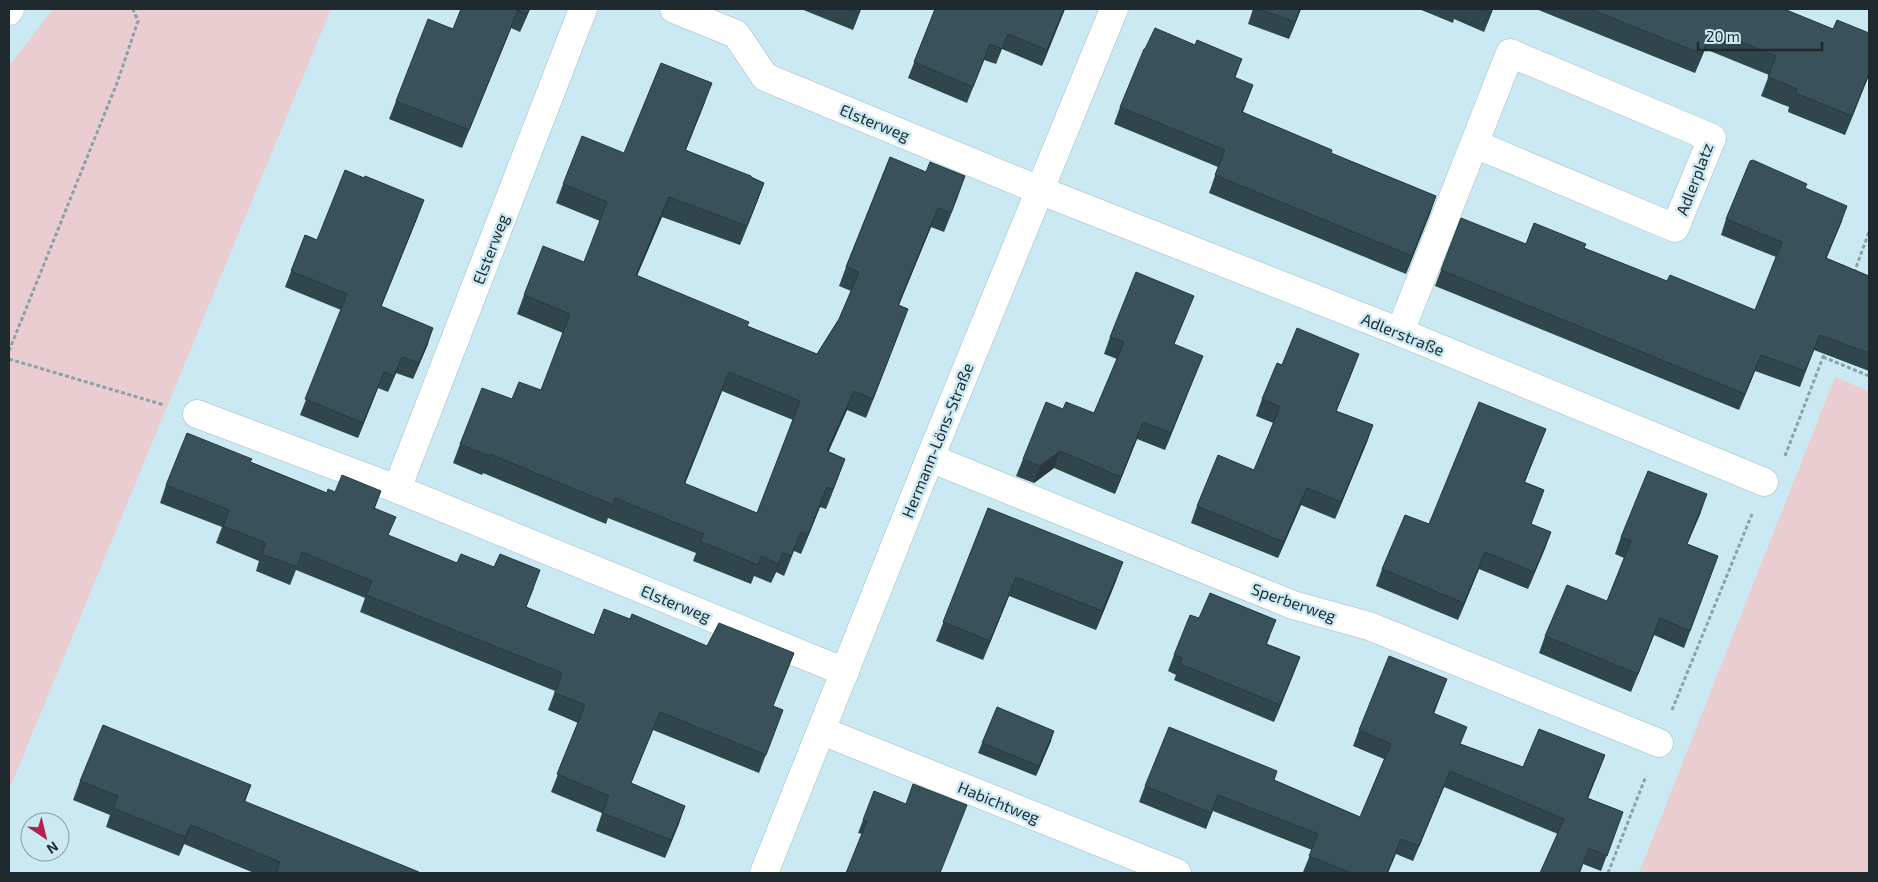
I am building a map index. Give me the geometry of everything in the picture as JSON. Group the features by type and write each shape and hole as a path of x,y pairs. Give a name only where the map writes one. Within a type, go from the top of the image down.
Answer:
{"street":[{"name":"Elsterweg","path":"397,489 583,9"},
{"name":"Elsterweg","path":"674,9 736,34 765,77 1039,190"},
{"name":"Hermann-Löns-Straße","path":"764,873 930,458 1114,9"},
{"name":"Adlerplatz","path":"1400,332 1510,53 1712,138 1674,228 1475,144"},
{"name":"Adlerstraße","path":"1039,190 1400,332 1764,482"},
{"name":"Elsterweg","path":"197,414 397,489 845,672"},
{"name":"Sperberweg","path":"930,458 1293,605 1369,626 1659,743"},
{"name":"Habichtweg","path":"822,731 1177,873"}],"path":[{"path":"9,351 117,83 138,21 133,9"},
{"path":"1853,276 1869,232"},
{"path":"1608,873 1764,482 1777,477 1826,348"},
{"path":"1823,357 1869,376"},
{"path":"9,359 197,414"}],"shaded area":[{"path":"53,9 331,9 9,790 9,66"},
{"path":"1835,377 1869,391 1869,873 1639,873"}],"building":[{"path":"461,9 529,9 527,14 518,10 469,130 396,101 428,19 453,29"},
{"path":"847,9 860,9 859,13"},
{"path":"935,9 1064,9 1047,50 1008,34 1002,49 990,44 973,87 914,62"},
{"path":"1259,9 1300,9 1295,22"},
{"path":"1481,9 1492,9 1491,13"},
{"path":"1590,9 1784,9 1833,29 1837,20 1869,33 1869,73 1852,116 1795,93 1797,89 1768,77 1776,56 1712,30 1702,54"},
{"path":"1155,28 1195,45 1197,40 1242,59 1234,77 1253,85 1242,112 1332,150 1331,153 1436,196 1412,256 1215,175 1225,150 1120,107 1144,49"},
{"path":"661,63 712,83 685,150 764,183 747,226 669,197 636,275 749,322 747,326 817,354 839,319 859,272 846,267 890,157 926,172 930,162 965,176 951,213 938,208 898,305 908,309 873,399 854,391 827,451 845,459 833,489 827,487 808,535 801,532 791,556 783,553 778,564 761,556 758,565 700,541 704,534 615,498 613,505 490,454 489,456 460,444 482,388 512,399 519,382 541,390 570,314 524,295 543,246 584,262 607,202 563,184 582,136 624,153","holes":["729,372 800,401 757,513 684,483"]},
{"path":"1753,160 1807,184 1805,188 1847,206 1826,258 1869,276 1869,353 1820,335 1805,371 1761,355 1745,394 1441,270 1461,218 1526,244 1534,223 1586,244 1584,248 1667,281 1670,275 1755,310 1782,242 1726,219 1750,161"},
{"path":"345,170 424,200 381,306 433,328 419,363 402,357 394,376 384,372 363,423 305,399 347,294 291,271 305,235 317,240"},
{"path":"1136,272 1194,296 1174,344 1203,356 1171,433 1143,422 1121,477 1060,451 1040,466 1023,459 1046,402 1063,409 1066,402 1094,413 1124,342 1110,337"},
{"path":"1297,328 1359,354 1336,411 1373,425 1341,502 1307,488 1284,542 1197,506 1218,455 1254,470 1280,407 1262,399 1277,363 1282,365"},
{"path":"1479,402 1546,429 1524,482 1544,490 1531,524 1551,532 1534,572 1485,552 1464,603 1382,569 1405,515 1429,524"},
{"path":"187,433 252,459 250,462 327,493 328,489 335,492 342,475 381,491 374,508 396,517 388,535 457,563 461,554 494,567 500,554 540,570 526,607 594,635 604,609 630,619 632,614 707,646 719,623 794,653 773,706 783,710 766,755 660,712 631,783 685,806 671,840 602,813 609,796 557,774 585,705 555,693 562,673 366,595 372,581 302,552 297,567 262,554 266,543 223,526 229,510 166,485"},
{"path":"1648,471 1707,494 1687,544 1718,556 1690,631 1660,618 1638,674 1545,636 1567,585 1607,601 1631,541 1621,537"},
{"path":"988,508 1123,562 1102,611 1016,577 990,641 943,622"},
{"path":"1210,593 1276,620 1266,644 1300,657 1280,705 1180,664 1182,658 1174,655 1190,615 1199,618"},
{"path":"1389,656 1447,679 1433,713 1467,727 1460,744 1523,767 1539,729 1605,755 1587,798 1623,812 1607,856 1589,848 1579,873 1540,873 1564,819 1450,771 1419,846 1401,839 1387,873 1351,873 1309,856 1318,834 1218,795 1211,813 1145,786 1169,727 1277,771 1274,780 1360,817 1391,744 1359,730"},
{"path":"997,707 1054,731 1039,766 982,743"},
{"path":"103,725 251,785 244,801 419,873 276,873 280,862 191,825 185,837 113,808 118,796 80,781"},
{"path":"913,784 967,805 940,873 846,873 867,821 863,820 874,791 906,804"}]}
